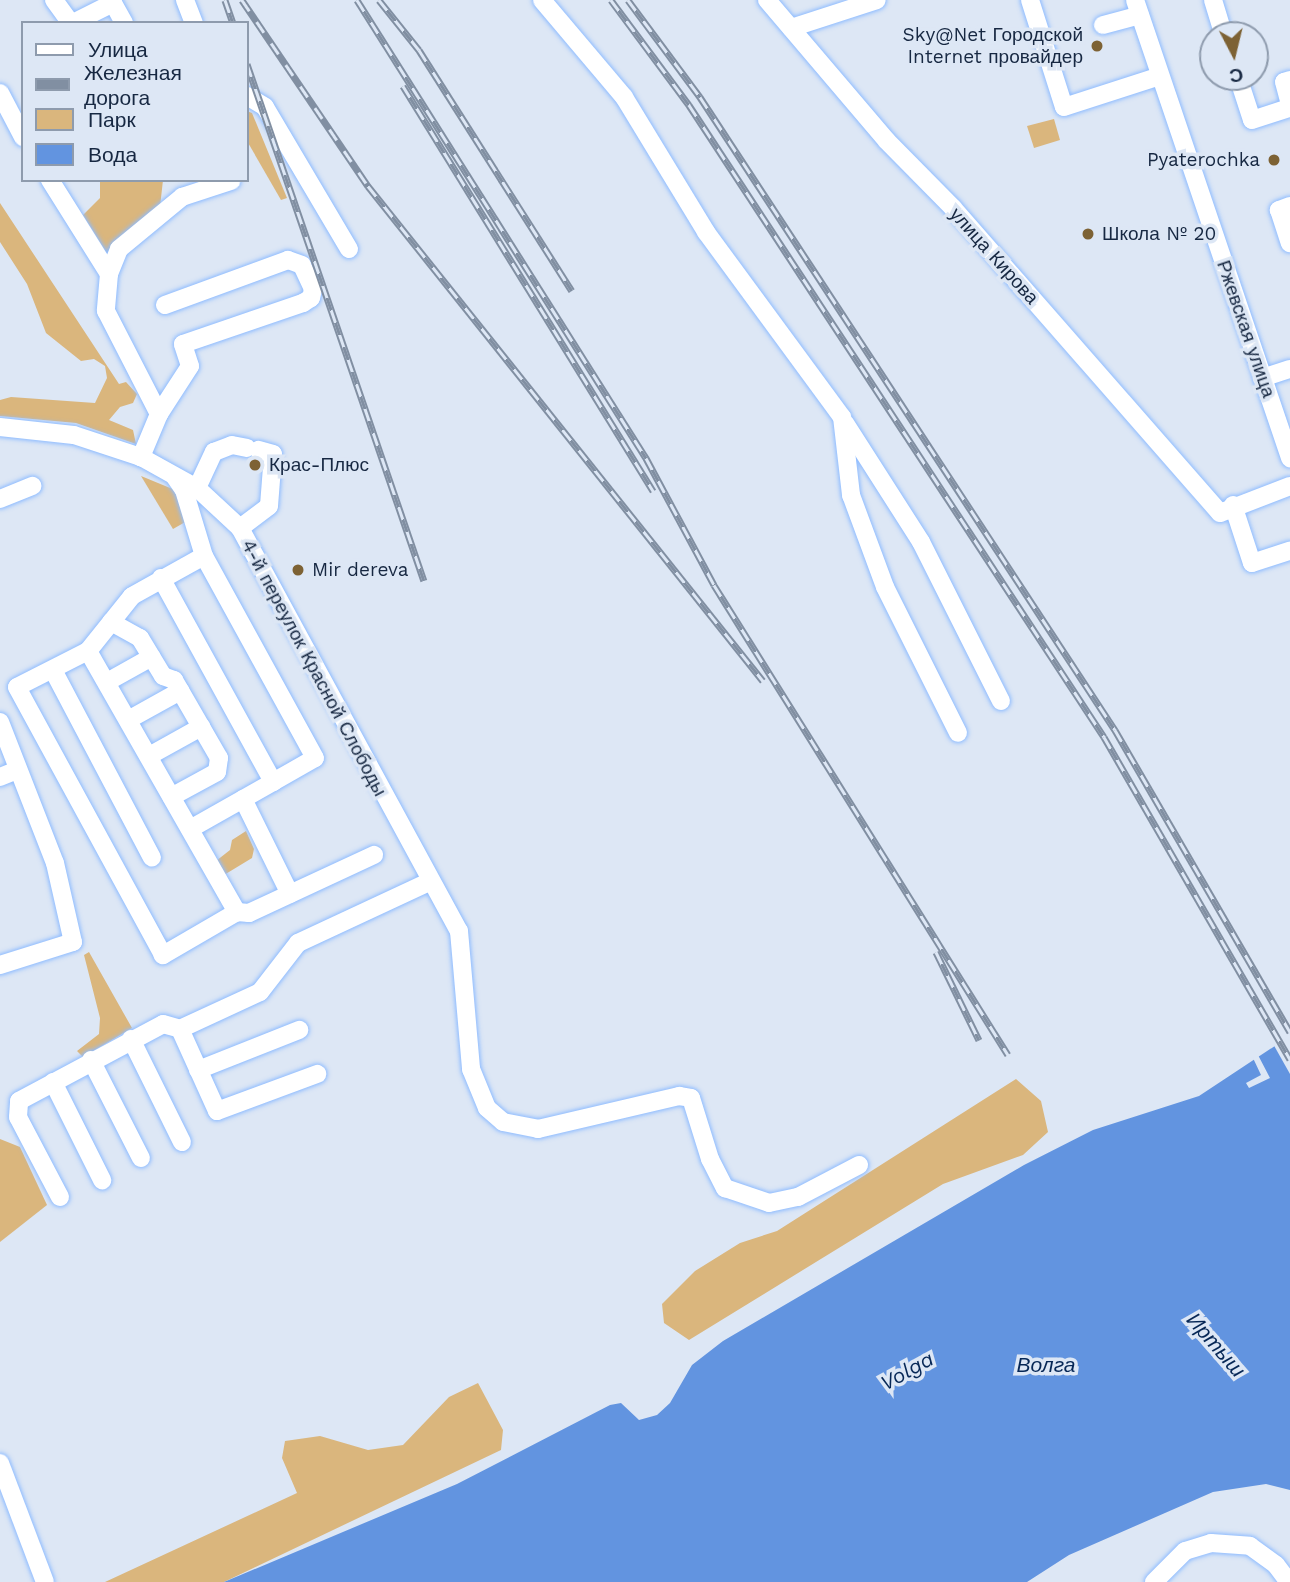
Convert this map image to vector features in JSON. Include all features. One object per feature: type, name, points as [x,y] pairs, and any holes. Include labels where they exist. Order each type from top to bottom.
[{"type":"street","points":[[54,0],[70,21]]},
{"type":"street","points":[[185,0],[193,21]]},
{"type":"street","points":[[542,0],[624,97],[706,232],[842,417],[921,542],[1001,701]]},
{"type":"street","name":"улица Кирова","points":[[768,0],[1226,509]]},
{"type":"street","points":[[791,28],[836,6],[877,0]]},
{"type":"street","points":[[1030,0],[1064,107],[1160,76]]},
{"type":"street","points":[[1213,0],[1220,21]]},
{"type":"street","points":[[76,21],[113,3],[123,21]]},
{"type":"street","points":[[1103,25],[1137,7]]},
{"type":"street","name":"Ржевская улица","points":[[1137,7],[1290,459]]},
{"type":"street","points":[[1243,91],[1252,120],[1290,106],[1284,82],[1290,80]]},
{"type":"street","points":[[0,93],[21,132]]},
{"type":"street","points":[[248,97],[265,107],[349,249]]},
{"type":"street","points":[[51,182],[109,274]]},
{"type":"street","points":[[159,414],[106,311],[109,274],[119,249],[182,197],[228,182]]},
{"type":"street","points":[[1290,206],[1279,210],[1290,243]]},
{"type":"street","points":[[141,457],[159,414],[190,366],[183,344],[303,303],[311,298],[313,289],[302,265],[288,260],[165,305]]},
{"type":"street","points":[[1262,378],[1290,369]]},
{"type":"street","points":[[842,417],[851,495],[885,587],[958,733]]},
{"type":"street","name":"4-й переулок Красной Слободы","points":[[0,427],[74,435],[141,457],[171,471],[197,488],[240,527],[429,882],[459,931],[471,1069],[487,1108],[503,1122],[538,1129],[679,1096],[691,1098],[709,1160],[725,1188],[769,1203],[798,1197],[859,1165]]},
{"type":"street","points":[[197,488],[214,452],[232,445],[274,454],[269,506],[240,527]]},
{"type":"street","points":[[171,471],[184,490],[204,556],[315,758],[190,829]]},
{"type":"street","points":[[0,499],[33,486]]},
{"type":"street","points":[[1290,486],[1226,509],[1252,563],[1290,551]]},
{"type":"street","points":[[204,556],[132,596],[88,651],[17,687],[163,955],[237,912],[249,913],[374,855]]},
{"type":"street","points":[[161,578],[273,782]]},
{"type":"street","points":[[111,622],[139,638],[180,691],[219,758],[217,772],[171,797]]},
{"type":"street","points":[[88,651],[237,912]]},
{"type":"street","points":[[107,682],[152,657]]},
{"type":"street","points":[[53,670],[152,858]]},
{"type":"street","points":[[128,720],[180,691]]},
{"type":"street","points":[[0,722],[55,863],[73,942],[0,965]]},
{"type":"street","points":[[149,756],[201,727]]},
{"type":"street","points":[[0,777],[17,770]]},
{"type":"street","points":[[243,799],[290,894]]},
{"type":"street","points":[[60,1197],[18,1116],[19,1101],[91,1060],[163,1024],[180,1029],[260,992],[298,943],[429,882]]},
{"type":"street","points":[[180,1029],[220,1119],[317,1073]]},
{"type":"street","points":[[198,1070],[299,1030]]},
{"type":"street","points":[[131,1039],[182,1142]]},
{"type":"street","points":[[91,1060],[141,1158]]},
{"type":"street","points":[[53,1082],[102,1180]]},
{"type":"street","points":[[0,1463],[45,1582]]},
{"type":"street","points":[[1154,1582],[1185,1551],[1211,1543],[1250,1546],[1276,1565],[1289,1582]]},
{"type":"green space","points":[[248,111],[252,113],[287,198],[281,200],[248,143]]},
{"type":"green space","points":[[1054,119],[1060,140],[1034,148],[1027,126]]},
{"type":"green space","points":[[100,182],[163,182],[160,207],[108,255],[83,215],[100,198]]},
{"type":"green space","points":[[0,203],[119,384],[126,382],[137,394],[133,403],[120,407],[109,420],[133,430],[136,444],[76,423],[0,416],[0,400],[11,397],[95,403],[107,378],[105,366],[94,359],[81,361],[46,333],[27,284],[0,242]]},
{"type":"green space","points":[[141,476],[175,490],[187,521],[173,529]]},
{"type":"green space","points":[[246,831],[254,849],[252,858],[224,875],[216,861],[230,850],[232,840]]},
{"type":"green space","points":[[89,952],[132,1028],[83,1057],[77,1051],[99,1034],[100,1018],[84,955]]},
{"type":"green space","points":[[1016,1079],[1041,1101],[1048,1132],[1023,1155],[943,1184],[689,1340],[664,1323],[662,1304],[695,1271],[740,1243],[777,1231]]},
{"type":"green space","points":[[0,1139],[20,1147],[47,1205],[0,1242]]},
{"type":"green space","points":[[478,1383],[503,1430],[501,1450],[224,1582],[105,1582],[297,1493],[282,1458],[285,1441],[320,1436],[368,1450],[403,1445],[449,1397]]},
{"type":"water","name":"Волга","points":[[1290,1036],[1290,1490],[1266,1484],[1213,1492],[1069,1555],[1027,1582],[224,1582],[457,1484],[610,1405],[621,1403],[639,1420],[657,1415],[670,1403],[692,1365],[723,1341],[1024,1165],[1093,1130],[1199,1096]]},
{"type":"pier","points":[[1290,1032],[1290,1074],[1272,1042]]},
{"type":"pier","points":[[1258,1055],[1270,1078],[1249,1088],[1246,1083],[1261,1075],[1253,1058]]},
{"type":"railway","points":[[225,0],[232,21]]},
{"type":"railway","points":[[242,0],[368,186],[763,681]]},
{"type":"railway","points":[[357,0],[646,458],[714,585],[1008,1055]]},
{"type":"railway","points":[[379,0],[419,50],[572,291]]},
{"type":"railway","points":[[611,0],[689,105],[1104,737],[1290,1059]]},
{"type":"railway","points":[[628,0],[700,97],[1115,730],[1290,1032]]},
{"type":"railway","points":[[248,67],[424,581]]},
{"type":"railway","points":[[403,86],[653,491]]},
{"type":"railway","points":[[936,952],[979,1040]]},
{"type":"place","name":"Sky@Net Городской Internet провайдер","points":[[1097,46]]},
{"type":"place","name":"Pyaterochka","points":[[1274,160]]},
{"type":"place","name":"Школа № 20","points":[[1088,234]]},
{"type":"place","name":"Крас-Плюс","points":[[255,465]]},
{"type":"place","name":"Mir dereva","points":[[298,570]]},
{"type":"water label","name":"Иртыш","points":[[1216,1345]]},
{"type":"water label","name":"Volga","points":[[907,1371]]}]
